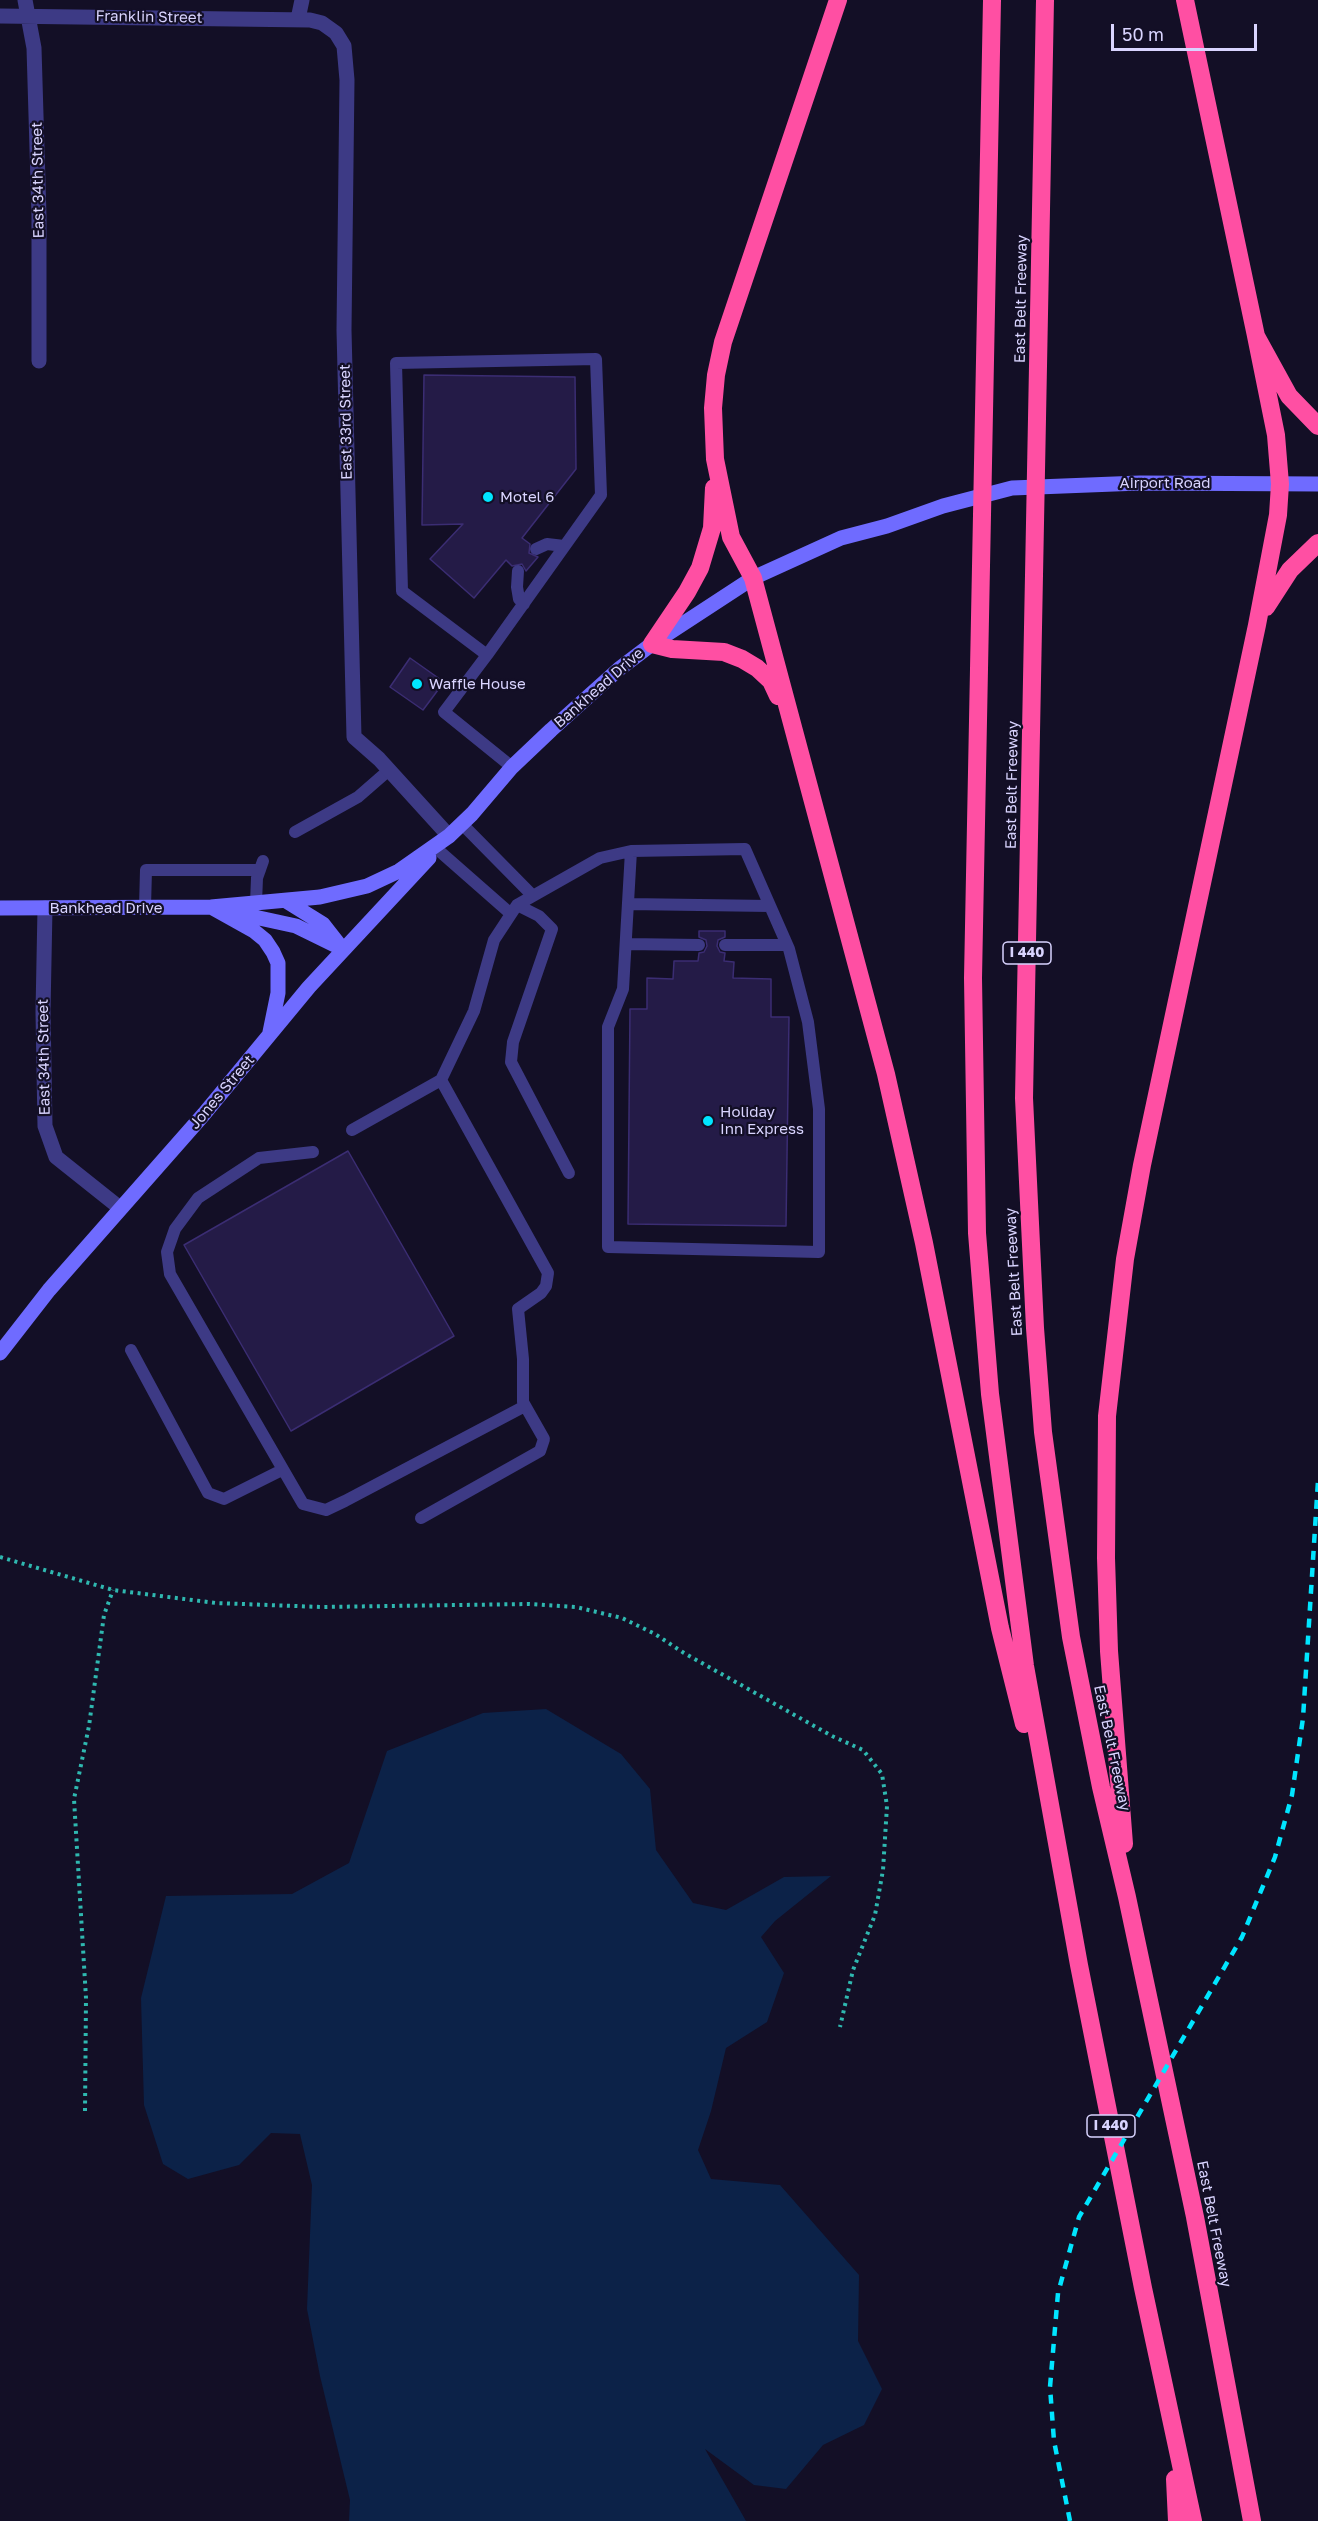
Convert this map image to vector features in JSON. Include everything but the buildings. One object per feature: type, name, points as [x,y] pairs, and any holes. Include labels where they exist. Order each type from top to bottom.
[{"type":"highway","points":[[789,717],[771,681],[758,668],[742,658],[724,652],[672,649],[651,644],[687,592],[700,568],[709,541],[712,528],[715,459],[713,408],[716,375],[723,342],[838,0]]},
{"type":"highway","name":"I 440","points":[[992,0],[973,978],[977,1233],[990,1394],[1025,1666],[1049,1806],[1143,2288],[1193,2521]]},
{"type":"highway","name":"East Belt Freeway","points":[[1045,0],[1024,1098],[1035,1328],[1043,1432],[1071,1637],[1101,1787],[1127,1897],[1195,2217],[1252,2521]]},
{"type":"highway","points":[[1127,1897],[1108,1640],[1106,1558],[1108,1406],[1125,1259],[1142,1166],[1257,625],[1278,515],[1280,483],[1276,435],[1185,0]]},
{"type":"highway","points":[[1256,336],[1289,396],[1318,426]]},
{"type":"highway","points":[[715,459],[731,537],[753,578],[886,1074],[924,1243],[1000,1628],[1023,1719],[1049,1806]]},
{"type":"highway","points":[[1257,625],[1275,591],[1290,570],[1318,543]]},
{"type":"highway","points":[[1172,2417],[1177,2521]]},
{"type":"main road","name":"Airport Road","points":[[1012,488],[1140,483],[1318,484]]},
{"type":"main road","name":"Bankhead Drive","points":[[0,908],[211,908],[320,897],[367,885],[399,871],[449,836],[512,767],[619,669],[651,644],[753,578],[841,538],[887,526],[943,506],[1012,488]]},
{"type":"main road","name":"Jones Street","points":[[0,1353],[49,1290],[204,1114],[343,949],[449,836]]},
{"type":"main road","points":[[286,901],[323,924],[343,949]]},
{"type":"main road","name":"Bankhead Drive","points":[[211,908],[296,926],[343,949]]},
{"type":"main road","points":[[211,908],[254,931],[265,940],[273,952],[278,963],[278,993],[270,1034]]},
{"type":"street","name":"East 34th Street","points":[[25,0],[34,48],[39,361]]},
{"type":"street","points":[[298,19],[302,0]]},
{"type":"street","name":"Franklin Street","points":[[0,16],[298,19]]},
{"type":"street","name":"East 33rd Street","points":[[298,19],[322,23],[336,33],[344,46],[347,80],[344,330],[351,705],[354,737],[389,770],[449,836]]},
{"type":"street","name":"East 34th Street","points":[[45,908],[43,1012],[45,1126],[56,1157],[120,1208]]},
{"type":"lane","points":[[487,656],[402,591],[396,363],[596,359],[601,495],[487,656],[444,712],[512,767]]},
{"type":"lane","points":[[536,549],[547,544],[564,546]]},
{"type":"lane","points":[[518,571],[519,599],[524,604]]},
{"type":"lane","points":[[295,832],[358,798],[389,770]]},
{"type":"lane","points":[[462,824],[533,896]]},
{"type":"lane","points":[[437,849],[514,910],[539,916],[552,929],[513,1042],[511,1062],[568,1173]]},
{"type":"lane","points":[[352,1130],[441,1080],[474,1011],[494,940],[514,910],[533,896],[600,858],[631,851],[745,849],[787,945],[808,1022],[819,1109],[819,1252],[608,1247],[608,1028],[623,989],[631,851]]},
{"type":"lane","points":[[145,907],[146,870],[261,866],[257,878],[256,903]]},
{"type":"lane","points":[[628,904],[770,906]]},
{"type":"lane","points":[[626,944],[699,945]]},
{"type":"lane","points":[[724,945],[787,945]]},
{"type":"lane","points":[[421,1518],[540,1451],[544,1439],[525,1406],[519,1309],[541,1293],[546,1286],[548,1273],[441,1080]]},
{"type":"lane","points":[[313,1152],[259,1158],[198,1198],[175,1229],[167,1252],[170,1274],[303,1504],[326,1510],[525,1406]]},
{"type":"lane","points":[[131,1350],[208,1493],[224,1499],[282,1470]]},
{"type":"path","points":[[0,1557],[113,1590],[216,1603],[286,1606],[529,1604],[576,1607],[622,1618],[647,1630],[832,1736],[864,1750],[882,1774],[887,1806],[883,1870],[875,1915],[853,1970],[840,2027]]},
{"type":"path","points":[[85,2111],[86,1998],[75,1799],[90,1716],[104,1615],[113,1590]]},
{"type":"water","points":[[546,1709],[621,1754],[650,1789],[656,1850],[693,1903],[726,1910],[784,1877],[831,1876],[775,1921],[761,1937],[784,1973],[767,2022],[726,2048],[711,2111],[698,2150],[711,2179],[780,2185],[859,2275],[858,2341],[882,2389],[864,2425],[823,2445],[786,2489],[754,2485],[705,2449],[746,2521],[349,2521],[350,2500],[320,2376],[307,2309],[312,2185],[300,2134],[271,2133],[239,2165],[188,2179],[163,2164],[144,2105],[141,1998],[166,1896],[292,1894],[349,1863],[387,1751],[483,1713]]},
{"type":"railway","points":[[1070,2521],[1054,2441],[1050,2387],[1058,2293],[1079,2217],[1242,1937],[1275,1857],[1292,1795],[1303,1718],[1318,1481]]},
{"type":"place","name":"Motel 6","points":[[488,497]]},
{"type":"place","name":"Waffle House","points":[[417,684]]},
{"type":"place","name":"Holiday Inn Express","points":[[708,1121]]}]
